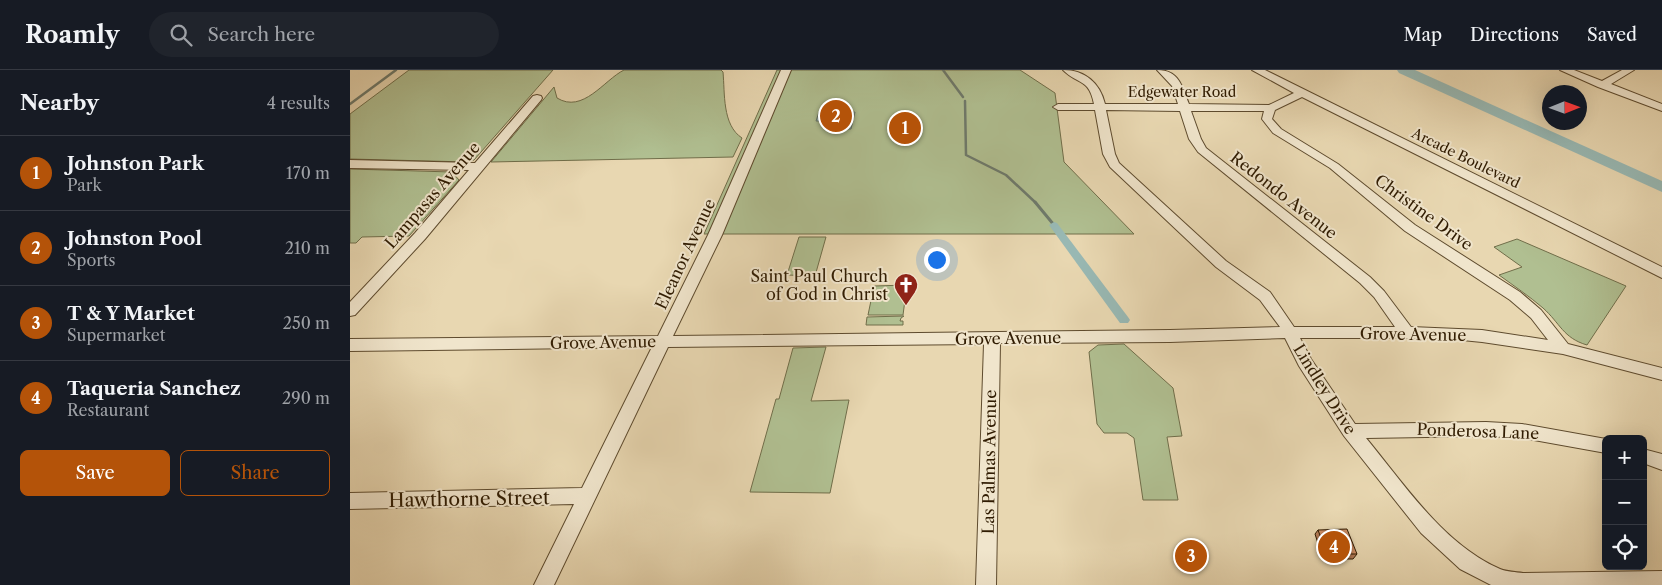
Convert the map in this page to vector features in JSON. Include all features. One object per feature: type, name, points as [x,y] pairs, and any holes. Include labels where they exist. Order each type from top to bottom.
[{"type":"street","name":"Eleanor Avenue","points":[[544,585],[714,235],[786,70]]},
{"type":"street","name":"Lindley Drive","points":[[1068,70],[1094,87],[1097,92],[1109,154],[1114,164],[1221,264],[1265,296],[1279,314],[1305,362],[1350,431],[1428,528],[1467,562],[1489,574],[1523,583],[1662,581]]},
{"type":"street","name":"Redondo Avenue","points":[[1162,70],[1176,83],[1195,139],[1202,150],[1365,280],[1379,294],[1406,332]]},
{"type":"street","name":"Arcade Boulevard","points":[[1257,70],[1662,273]]},
{"type":"street","points":[[1565,70],[1662,108]]},
{"type":"street","points":[[1602,85],[1629,70]]},
{"type":"street","name":"Edgewater Road","points":[[1058,107],[1271,108],[1302,92]]},
{"type":"street","name":"Lampasas Avenue","points":[[350,311],[420,236],[537,98]]},
{"type":"street","name":"Christine Drive","points":[[1271,108],[1268,118],[1277,131],[1334,166],[1410,228],[1515,296],[1542,321],[1562,348]]},
{"type":"street","points":[[350,164],[477,167]]},
{"type":"street","name":"Grove Avenue","points":[[350,345],[1406,332],[1482,336],[1562,348],[1662,374]]},
{"type":"street","name":"Las Palmas Avenue","points":[[986,585],[992,338]]},
{"type":"street","name":"Ponderosa Lane","points":[[1350,431],[1486,429],[1522,431],[1602,445]]},
{"type":"street","points":[[1647,457],[1662,462]]},
{"type":"street","name":"Hawthorne Street","points":[[350,501],[588,496]]},
{"type":"green space","points":[[409,70],[553,70],[474,160],[468,162],[350,159],[350,114]]},
{"type":"green space","points":[[624,70],[721,70],[723,72],[728,117],[731,125],[742,138],[733,157],[491,162],[554,87],[557,98],[567,102],[576,102],[593,94]]},
{"type":"green space","points":[[777,70],[1020,70],[1055,93],[1064,162],[1134,234],[704,234]]},
{"type":"green space","points":[[350,169],[452,172],[459,180],[409,236],[362,237],[356,243],[350,243]]},
{"type":"green space","points":[[799,237],[826,237],[815,276],[787,275]]},
{"type":"green space","points":[[1517,239],[1626,286],[1587,345],[1572,338],[1543,308],[1499,275],[1522,267],[1494,247]]},
{"type":"green space","points":[[907,285],[903,315],[868,315],[874,286]]},
{"type":"green space","points":[[904,316],[900,321],[903,321],[903,325],[866,325],[867,317]]},
{"type":"green space","points":[[1124,344],[1173,388],[1182,436],[1167,437],[1178,500],[1143,500],[1134,438],[1127,433],[1104,433],[1097,424],[1089,352],[1098,345]]},
{"type":"green space","points":[[826,347],[811,401],[849,400],[830,493],[750,492],[776,399],[779,399],[793,348]]},
{"type":"water","points":[[819,112],[855,112],[851,129],[838,129],[840,121],[816,121]]},
{"type":"building","points":[[1347,529],[1357,554],[1327,554],[1318,530]]},
{"type":"waterway","points":[[350,104],[396,70]]},
{"type":"waterway","points":[[943,70],[963,97]]},
{"type":"waterway","points":[[1404,70],[1662,187]]},
{"type":"waterway","points":[[965,101],[966,155],[1006,175],[1035,202]]},
{"type":"waterway","points":[[1035,202],[1054,225]]},
{"type":"waterway","points":[[1054,225],[1124,320]]},
{"type":"place","name":"Johnston Pool","points":[[836,116]]},
{"type":"place","name":"Johnston Park","points":[[905,128]]},
{"type":"place","name":"Saint Paul Church of God in Christ","points":[[906,306]]},
{"type":"place","name":"Taqueria Sanchez","points":[[1334,547]]},
{"type":"place","name":"T & Y Market","points":[[1191,556]]}]
